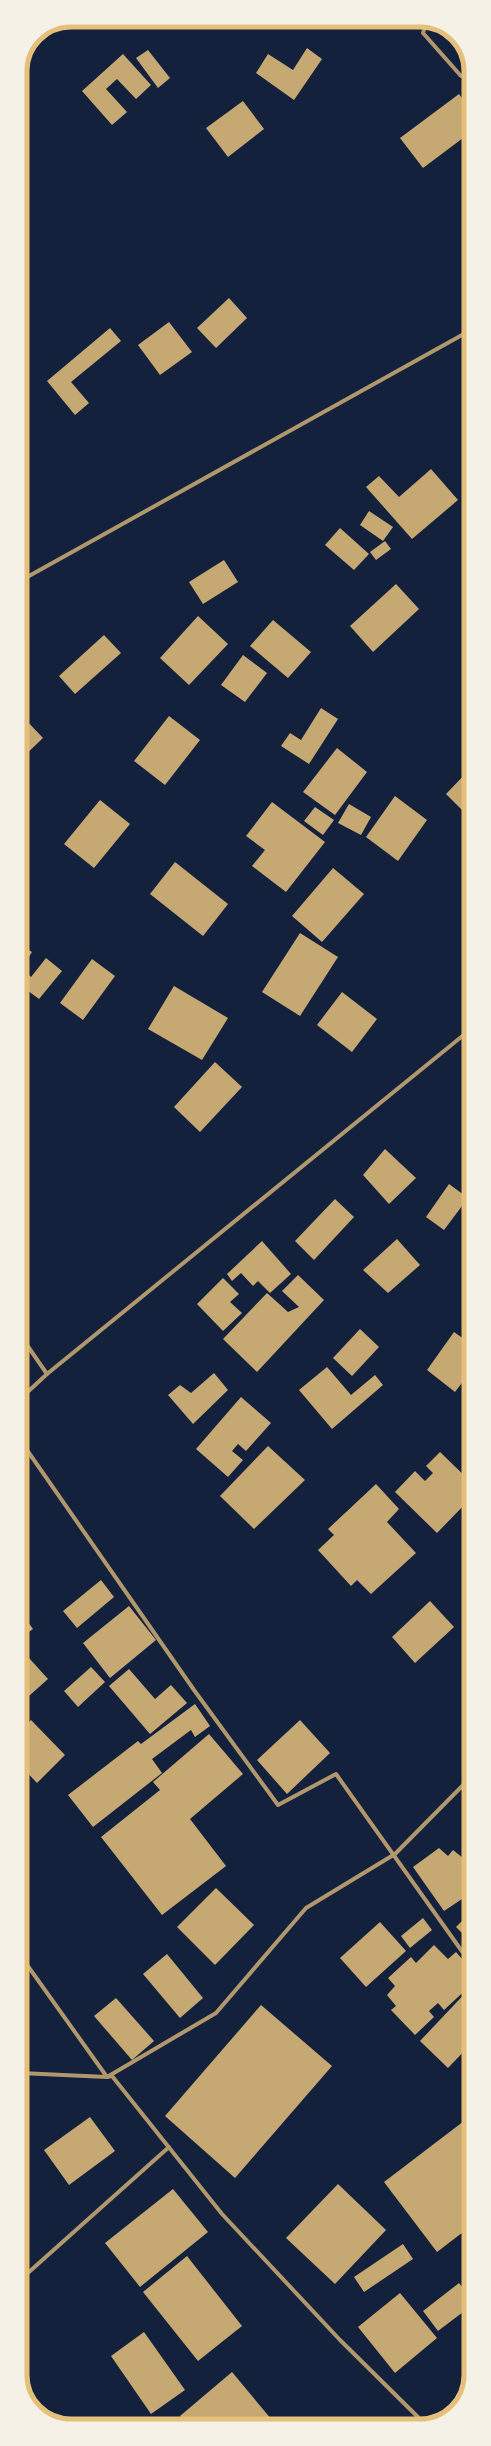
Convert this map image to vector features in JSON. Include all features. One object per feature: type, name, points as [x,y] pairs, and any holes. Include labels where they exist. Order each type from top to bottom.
[{"type":"street","points":[[425,27],[423,33],[461,76]]},
{"type":"street","points":[[27,577],[464,334]]},
{"type":"street","points":[[27,1393],[47,1374],[464,1036]]},
{"type":"street","points":[[27,1345],[47,1374]]},
{"type":"street","points":[[27,1450],[194,1690],[278,1804],[336,1774],[395,1854],[464,1954]]},
{"type":"street","points":[[108,2077],[216,2013],[306,1908],[395,1854],[464,1784]]},
{"type":"street","points":[[27,1965],[108,2077]]},
{"type":"street","points":[[27,2073],[112,2076],[222,2214],[340,2340],[420,2419]]},
{"type":"street","points":[[27,2274],[169,2147]]},
{"type":"building","points":[[307,48],[322,59],[294,100],[256,73],[268,54],[293,70]]},
{"type":"building","points":[[148,50],[170,78],[158,88],[136,58]]},
{"type":"building","points":[[123,54],[151,85],[136,99],[117,79],[106,89],[127,112],[112,125],[82,91]]},
{"type":"building","points":[[459,94],[464,101],[464,137],[423,168],[400,138]]},
{"type":"building","points":[[243,101],[264,129],[228,157],[206,128]]},
{"type":"building","points":[[229,298],[247,318],[216,348],[197,328]]},
{"type":"building","points":[[169,322],[192,352],[160,375],[138,345]]},
{"type":"building","points":[[110,328],[121,341],[71,382],[89,403],[75,415],[47,381]]},
{"type":"building","points":[[431,469],[458,500],[412,539],[366,487],[379,476],[399,497]]},
{"type":"building","points":[[369,511],[393,527],[383,541],[360,525]]},
{"type":"building","points":[[340,528],[369,554],[354,570],[325,545]]},
{"type":"building","points":[[385,541],[391,549],[376,560],[370,552]]},
{"type":"building","points":[[224,560],[238,582],[203,604],[189,582]]},
{"type":"building","points":[[396,584],[419,609],[373,652],[350,626]]},
{"type":"building","points":[[198,616],[228,644],[189,685],[160,658]]},
{"type":"building","points":[[273,620],[311,652],[288,678],[250,646]]},
{"type":"building","points":[[104,635],[121,653],[75,694],[59,676]]},
{"type":"building","points":[[243,655],[267,673],[245,702],[221,685]]},
{"type":"building","points":[[321,708],[338,719],[309,764],[281,746],[290,733],[301,740]]},
{"type":"building","points":[[169,716],[200,740],[165,785],[134,761]]},
{"type":"building","points":[[27,721],[43,738],[27,753]]},
{"type":"building","points":[[337,748],[367,772],[335,815],[303,792]]},
{"type":"building","points":[[464,775],[464,812],[446,794]]},
{"type":"building","points":[[395,796],[427,820],[398,861],[366,837]]},
{"type":"building","points":[[100,800],[130,824],[94,868],[64,844]]},
{"type":"building","points":[[272,802],[325,842],[286,892],[252,866],[265,850],[246,836]]},
{"type":"building","points":[[349,804],[371,817],[361,835],[338,823]]},
{"type":"building","points":[[315,807],[334,820],[323,835],[304,821]]},
{"type":"building","points":[[175,862],[228,904],[203,936],[150,894]]},
{"type":"building","points":[[333,868],[364,894],[322,942],[292,916]]},
{"type":"building","points":[[300,933],[338,957],[300,1016],[262,992]]},
{"type":"building","points":[[27,949],[32,952],[27,960]]},
{"type":"building","points":[[46,958],[62,971],[39,999],[27,990],[27,973],[31,977]]},
{"type":"building","points":[[92,959],[115,976],[83,1020],[60,1003]]},
{"type":"building","points":[[174,986],[228,1018],[202,1060],[148,1029]]},
{"type":"building","points":[[342,992],[377,1019],[352,1052],[317,1025]]},
{"type":"building","points":[[215,1062],[242,1087],[200,1132],[174,1107]]},
{"type":"building","points":[[385,1149],[416,1178],[389,1204],[363,1175]]},
{"type":"building","points":[[449,1184],[464,1195],[464,1203],[444,1230],[426,1217]]},
{"type":"building","points":[[335,1199],[354,1217],[314,1260],[295,1241]]},
{"type":"building","points":[[397,1239],[420,1265],[388,1293],[363,1270]]},
{"type":"building","points":[[262,1241],[291,1274],[270,1293],[258,1281],[253,1286],[241,1273],[232,1281],[227,1274]]},
{"type":"building","points":[[298,1275],[324,1300],[257,1372],[223,1339],[267,1293],[288,1312],[299,1307],[282,1291]]},
{"type":"building","points":[[223,1278],[239,1294],[230,1302],[242,1313],[223,1331],[197,1304]]},
{"type":"building","points":[[360,1329],[379,1347],[352,1376],[333,1358]]},
{"type":"building","points":[[454,1332],[464,1339],[464,1380],[455,1392],[427,1370]]},
{"type":"building","points":[[327,1367],[351,1395],[375,1375],[383,1385],[332,1429],[299,1390]]},
{"type":"building","points":[[214,1373],[228,1390],[193,1424],[168,1395],[180,1385],[191,1393]]},
{"type":"building","points":[[241,1397],[271,1423],[246,1451],[238,1444],[232,1451],[243,1460],[228,1477],[196,1449]]},
{"type":"building","points":[[268,1446],[305,1480],[254,1529],[220,1496]]},
{"type":"building","points":[[440,1452],[464,1475],[464,1505],[437,1533],[395,1492],[415,1471],[425,1481],[433,1473],[426,1466]]},
{"type":"building","points":[[376,1484],[399,1509],[387,1522],[416,1553],[371,1594],[357,1580],[351,1586],[318,1550],[334,1535],[328,1529]]},
{"type":"building","points":[[101,1580],[114,1597],[77,1628],[63,1611]]},
{"type":"building","points":[[430,1601],[454,1627],[415,1663],[392,1637]]},
{"type":"building","points":[[129,1606],[156,1640],[110,1678],[83,1643]]},
{"type":"building","points":[[27,1621],[33,1629],[27,1633]]},
{"type":"building","points":[[27,1656],[48,1679],[27,1698]]},
{"type":"building","points":[[91,1667],[105,1682],[78,1707],[64,1691]]},
{"type":"building","points":[[129,1669],[155,1699],[171,1685],[187,1703],[150,1734],[109,1686]]},
{"type":"building","points":[[195,1704],[210,1726],[195,1737],[191,1730],[152,1759],[162,1773],[93,1827],[68,1795],[138,1741],[141,1744]]},
{"type":"building","points":[[31,1720],[65,1755],[37,1783],[27,1772],[27,1724]]},
{"type":"building","points":[[300,1720],[330,1753],[287,1794],[257,1760]]},
{"type":"building","points":[[209,1734],[243,1774],[190,1819],[226,1866],[162,1915],[101,1837],[160,1790],[153,1782]]},
{"type":"building","points":[[439,1848],[448,1856],[453,1850],[464,1857],[464,1898],[444,1911],[413,1867]]},
{"type":"building","points":[[216,1888],[254,1925],[215,1965],[177,1927]]},
{"type":"building","points":[[423,1918],[432,1930],[410,1948],[401,1936]]},
{"type":"building","points":[[464,1919],[464,1935],[456,1927]]},
{"type":"building","points":[[380,1922],[406,1951],[366,1987],[340,1958]]},
{"type":"building","points":[[434,1945],[448,1959],[456,1952],[464,1961],[464,1991],[444,2010],[438,2003],[429,2011],[434,2017],[415,2035],[391,2010],[396,2006],[387,1995],[395,1986],[388,1978],[411,1957],[416,1963]]},
{"type":"building","points":[[167,1954],[203,1998],[180,2018],[143,1974]]},
{"type":"building","points":[[464,1994],[464,2051],[448,2068],[420,2041]]},
{"type":"building","points":[[116,1998],[154,2041],[132,2060],[94,2016]]},
{"type":"building","points":[[261,2005],[332,2066],[235,2178],[165,2116]]},
{"type":"building","points":[[90,2117],[115,2151],[69,2185],[44,2150]]},
{"type":"building","points":[[464,2121],[464,2231],[437,2252],[384,2182]]},
{"type":"building","points":[[338,2184],[386,2230],[335,2284],[286,2238]]},
{"type":"building","points":[[173,2189],[208,2232],[140,2287],[105,2243]]},
{"type":"building","points":[[403,2244],[413,2259],[364,2292],[354,2277]]},
{"type":"building","points":[[187,2256],[242,2326],[198,2361],[143,2292]]},
{"type":"building","points":[[459,2283],[464,2289],[464,2311],[438,2331],[423,2311]]},
{"type":"building","points":[[400,2293],[437,2338],[395,2373],[358,2327]]},
{"type":"building","points":[[144,2332],[185,2390],[151,2414],[111,2356]]},
{"type":"building","points":[[232,2372],[271,2419],[182,2419],[180,2416]]}]
